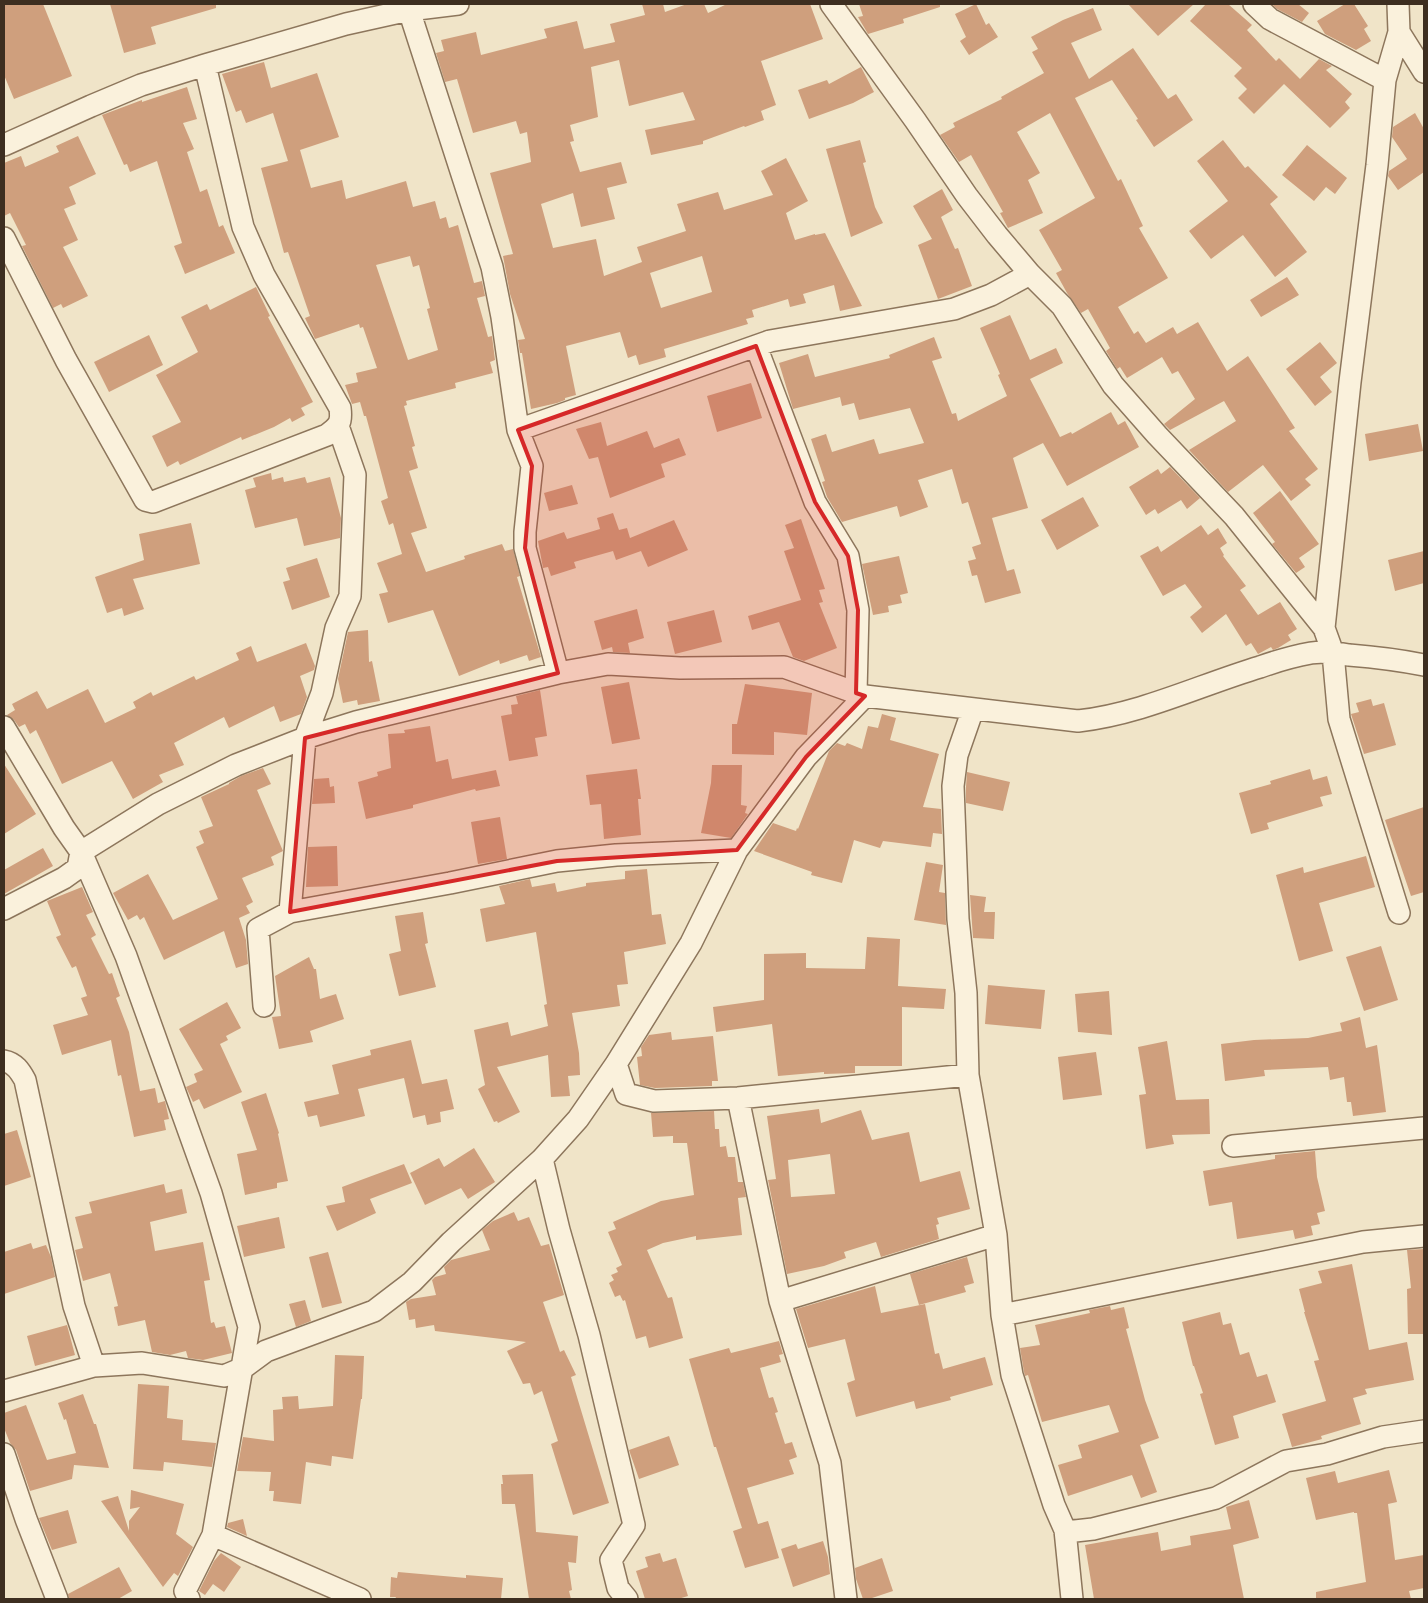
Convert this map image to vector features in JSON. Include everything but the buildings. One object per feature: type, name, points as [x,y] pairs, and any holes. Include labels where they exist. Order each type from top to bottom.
[{"type":"street","points":[[4,145],[141,85],[205,65],[346,24],[409,10],[458,4]]},
{"type":"street","points":[[831,4],[967,196],[1030,274],[1062,306],[1113,385],[1157,435],[1234,516],[1324,628],[1333,653],[1339,719],[1399,913]]},
{"type":"street","points":[[1254,4],[1270,19],[1385,80]]},
{"type":"street","points":[[1324,628],[1385,80],[1398,32],[1398,4]]},
{"type":"street","points":[[409,10],[492,267],[502,317],[518,430],[532,466],[525,548],[558,673]]},
{"type":"street","points":[[1398,32],[1424,72]]},
{"type":"street","points":[[4,238],[66,360],[145,500],[153,502],[327,435],[338,426],[341,419],[340,408],[264,275],[243,227],[205,65]]},
{"type":"street","points":[[518,430],[770,341],[954,309],[991,295],[1030,274]]},
{"type":"street","points":[[4,1391],[94,1366],[142,1362],[224,1376],[243,1368],[266,1351],[374,1311],[412,1282],[451,1242],[542,1159],[578,1119],[616,1064],[691,943],[737,850],[806,756],[861,694],[858,610],[848,556],[815,502],[756,346]]},
{"type":"street","points":[[290,912],[305,738],[322,693],[336,628],[350,596],[355,475],[338,426]]},
{"type":"street","points":[[4,909],[64,878],[78,868],[81,852],[166,799],[236,765],[305,738],[356,722],[558,673],[608,664],[680,668],[784,667],[861,694],[1078,721],[1098,719],[1153,704],[1238,673],[1287,658],[1311,653],[1387,658],[1424,665]]},
{"type":"street","points":[[973,709],[957,755],[953,786],[958,919],[966,993],[968,1075],[996,1235],[1002,1315],[1012,1375],[1054,1505],[1065,1530],[1072,1599]]},
{"type":"street","points":[[4,727],[64,828],[81,852],[126,956],[211,1193],[249,1327],[213,1535],[185,1591],[189,1599]]},
{"type":"street","points":[[264,1006],[258,929],[290,912],[450,884],[557,861],[616,855],[737,850]]},
{"type":"street","points":[[4,1061],[11,1062],[20,1071],[25,1080],[74,1306],[94,1366]]},
{"type":"street","points":[[616,1064],[626,1094],[654,1101],[738,1098],[968,1075]]},
{"type":"street","points":[[738,1098],[780,1301],[830,1463],[846,1599]]},
{"type":"street","points":[[1233,1146],[1424,1128]]},
{"type":"street","points":[[542,1159],[559,1230],[589,1334],[634,1525],[611,1560],[618,1588],[627,1599]]},
{"type":"street","points":[[780,1301],[996,1235]]},
{"type":"street","points":[[1002,1315],[1363,1242],[1424,1236]]},
{"type":"street","points":[[1065,1530],[1093,1529],[1216,1498],[1286,1462],[1334,1452],[1383,1437],[1424,1431]]},
{"type":"street","points":[[4,1454],[26,1519],[57,1599]]},
{"type":"street","points":[[213,1535],[360,1599]]},
{"type":"highlighted area","points":[[756,346],[815,502],[848,556],[858,610],[856,693],[865,696],[806,757],[737,850],[557,861],[290,912],[305,738],[558,673],[525,548],[532,466],[518,430]]}]
